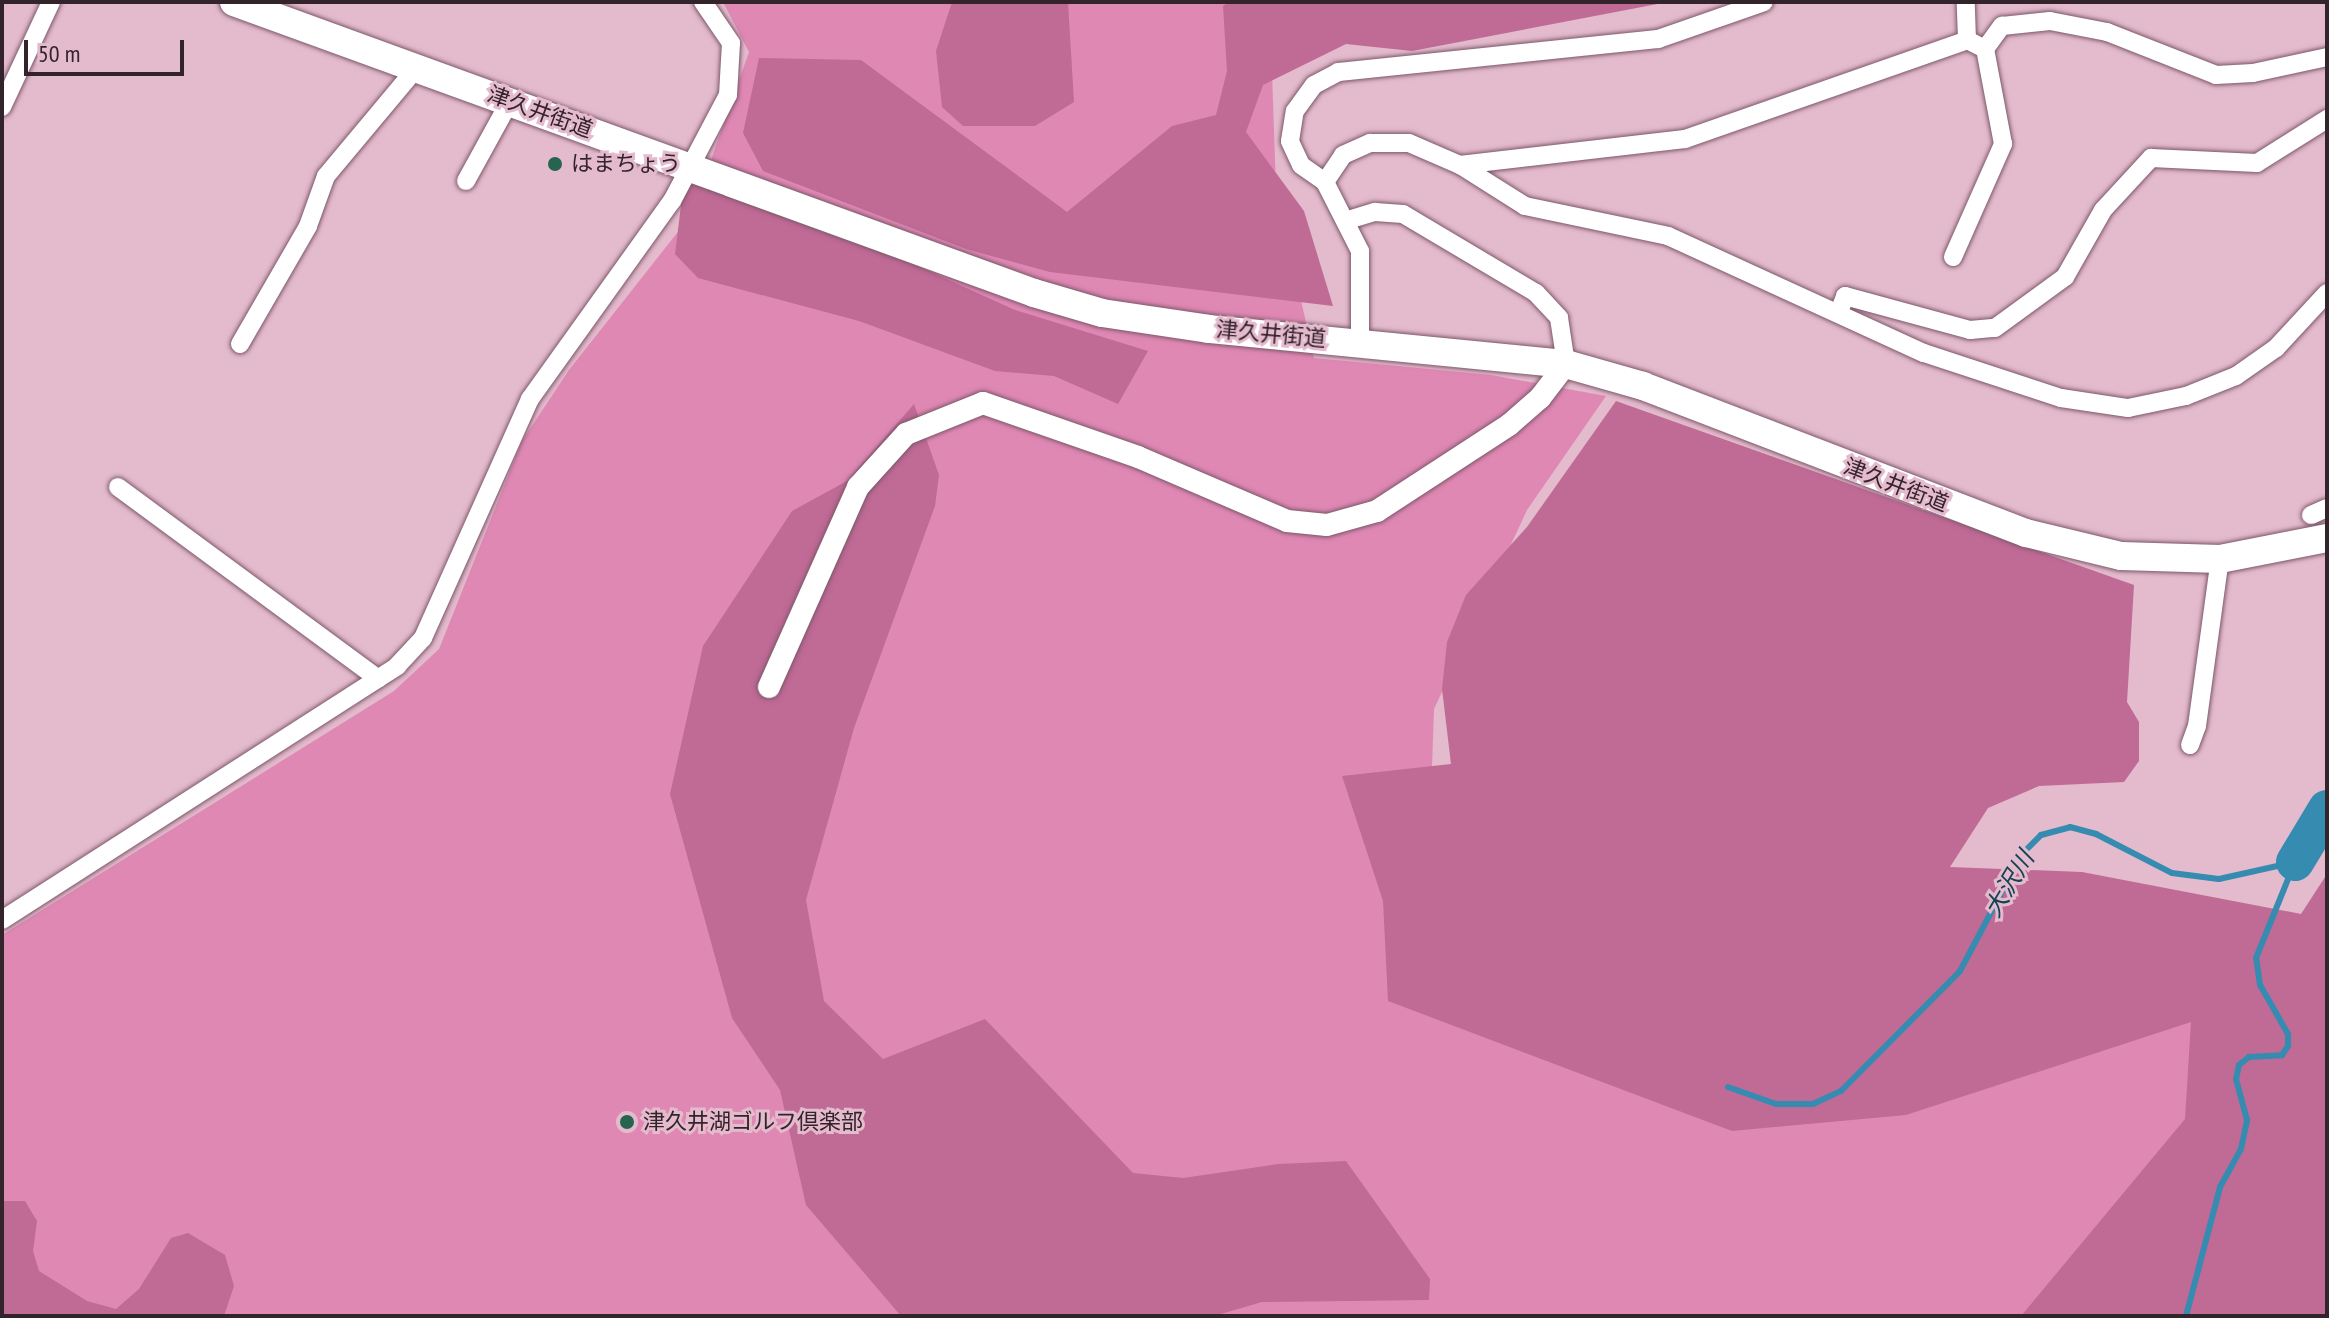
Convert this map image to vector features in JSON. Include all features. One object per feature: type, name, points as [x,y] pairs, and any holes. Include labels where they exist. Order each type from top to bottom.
[{"type":"highway","name":"津久井街道","points":[[234,2],[1034,293],[1102,313],[1566,364],[1643,386],[2026,533],[2121,556],[2220,559],[2322,520]]},
{"type":"street","points":[[2,107],[51,2]]},
{"type":"street","points":[[2,920],[378,679],[423,638],[530,399],[691,167],[728,95],[731,43],[703,2]]},
{"type":"street","points":[[1360,343],[1360,251],[1348,220],[1325,182],[1301,165],[1290,141],[1295,111],[1314,85],[1338,72],[1658,39],[1764,2]]},
{"type":"street","points":[[1966,2],[1967,40]]},
{"type":"street","points":[[1953,257],[2003,144],[1985,49],[2002,26],[2050,21],[2107,32],[2216,75],[2253,73],[2327,57]]},
{"type":"street","points":[[1460,165],[1685,139],[1967,40],[1985,49]]},
{"type":"street","points":[[240,344],[308,226],[326,176],[417,67]]},
{"type":"street","points":[[466,181],[510,101]]},
{"type":"street","points":[[1839,312],[1845,296],[1970,330],[1995,328],[2065,277],[2103,210],[2151,158],[2257,163],[2327,119]]},
{"type":"street","points":[[1325,182],[1343,155],[1370,143],[1409,143],[1460,165],[1525,206],[1668,236],[1924,353],[2061,398],[2128,408],[2186,396],[2236,376],[2276,348],[2327,293]]},
{"type":"street","points":[[769,687],[852,498],[906,434],[983,403],[1138,457],[1287,521],[1327,525],[1377,511],[1509,425],[1540,398],[1566,364],[1559,318],[1536,293],[1403,214],[1375,212],[1348,220]]},
{"type":"street","points":[[118,487],[378,679]]},
{"type":"street","points":[[2190,745],[2197,726],[2220,559]]},
{"type":"shaded area","points":[[723,2],[1334,2],[1271,43],[1276,189],[1314,358],[1491,375],[1606,396],[1527,510],[1434,709],[1428,885],[1955,1029],[2250,1020],[2140,1316],[2,1316],[2,935],[394,691],[439,649],[522,441],[569,370],[692,214],[749,52]]},
{"type":"shaded area","points":[[952,2],[1068,2],[1074,102],[1035,126],[963,126],[942,107],[936,51]]},
{"type":"shaded area","points":[[1229,2],[1668,2],[1412,51],[1346,44],[1263,85],[1246,132],[1304,211],[1333,306],[1050,272],[966,249],[763,171],[743,133],[759,58],[861,60],[1067,212],[1172,126],[1216,115],[1227,71],[1223,6]]},
{"type":"shaded area","points":[[684,181],[889,253],[1015,310],[1148,351],[1118,404],[1054,376],[995,371],[859,321],[698,278],[675,254]]},
{"type":"shaded area","points":[[1616,401],[2134,585],[2127,702],[2139,722],[2139,761],[2124,782],[2039,786],[1988,808],[1950,867],[2082,872],[2301,914],[2327,874],[2327,1316],[2021,1316],[2185,1119],[2191,1022],[1906,1115],[1732,1131],[1388,1001],[1383,901],[1342,776],[1451,764],[1442,689],[1447,642],[1466,595],[1527,527]]},
{"type":"shaded area","points":[[914,404],[939,475],[935,506],[854,728],[806,900],[824,1001],[883,1059],[985,1019],[1133,1173],[1183,1178],[1278,1164],[1346,1161],[1430,1279],[1429,1300],[1262,1302],[1214,1316],[901,1316],[806,1205],[780,1090],[732,1018],[670,794],[703,646],[792,511],[847,481]]},
{"type":"shaded area","points":[[2,1201],[25,1201],[37,1221],[33,1251],[39,1271],[87,1301],[116,1309],[139,1289],[171,1238],[188,1233],[225,1255],[234,1286],[224,1316],[2,1316]]},
{"type":"waterway","name":"大沢川","points":[[2295,862],[2327,809]]},
{"type":"waterway","name":"大沢川","points":[[1728,1087],[1776,1104],[1813,1104],[1841,1091],[1960,971],[2022,854],[2041,835],[2070,827],[2096,834],[2172,873],[2219,879],[2295,862]]},
{"type":"waterway","points":[[2186,1316],[2220,1187],[2241,1149],[2247,1120],[2236,1079],[2239,1065],[2249,1057],[2282,1055],[2288,1046],[2288,1034],[2260,985],[2256,958],[2295,862]]},
{"type":"place","name":"はまちょう","points":[[555,164]]},
{"type":"place","name":"津久井湖ゴルフ倶楽部","points":[[627,1122]]}]
